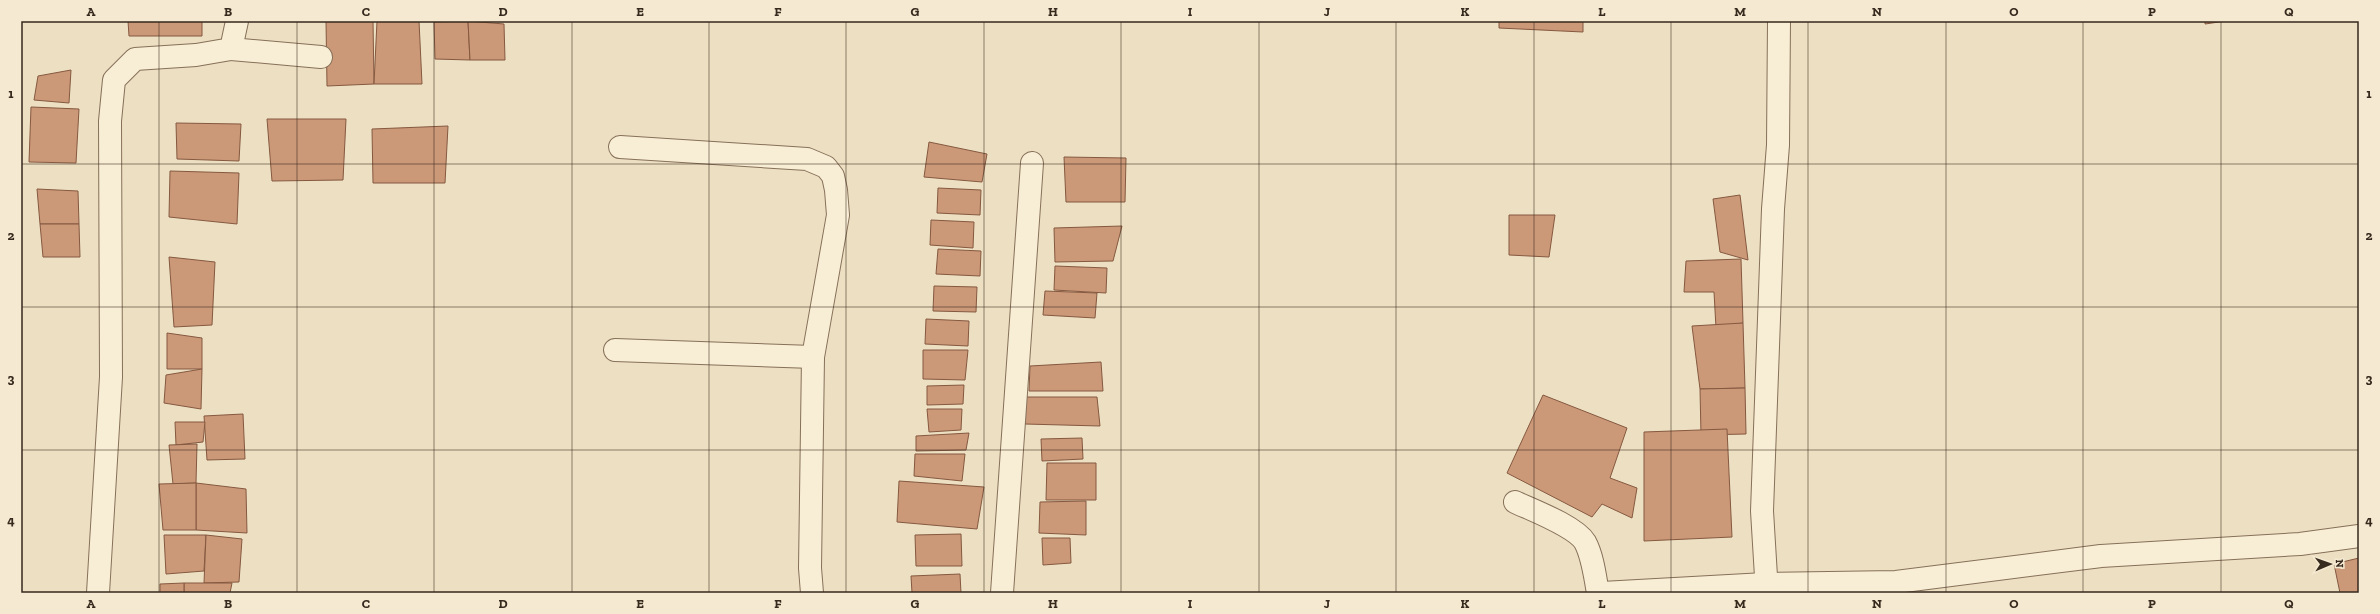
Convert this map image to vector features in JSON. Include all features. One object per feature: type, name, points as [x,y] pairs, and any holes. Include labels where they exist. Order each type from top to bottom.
[{"type":"street","points":[[230,49],[237,21]]},
{"type":"street","points":[[1766,589],[1762,511],[1773,209],[1778,145],[1779,21]]},
{"type":"street","points":[[98,593],[111,377],[110,121],[114,80],[135,59],[196,55],[230,49],[322,56]]},
{"type":"street","points":[[620,147],[807,159],[826,167],[833,176],[838,215],[813,357],[810,568],[812,593]]},
{"type":"street","points":[[1002,593],[1032,163]]},
{"type":"street","points":[[615,350],[813,357]]},
{"type":"street","points":[[1515,502],[1565,526],[1584,541],[1592,562],[1598,593]]},
{"type":"street","points":[[1602,593],[1766,589],[1898,588],[2101,556],[2300,544],[2359,536]]},
{"type":"building","points":[[128,21],[202,21],[202,36],[129,36]]},
{"type":"building","points":[[326,21],[373,21],[374,84],[327,86]]},
{"type":"building","points":[[377,21],[419,21],[422,84],[374,84]]},
{"type":"building","points":[[468,21],[470,60],[435,59],[434,22]]},
{"type":"building","points":[[468,21],[504,24],[505,60],[470,60]]},
{"type":"building","points":[[1499,21],[1583,21],[1583,32],[1499,28]]},
{"type":"building","points":[[2205,21],[2226,21],[2205,24]]},
{"type":"building","points":[[71,70],[69,103],[34,100],[38,76]]},
{"type":"building","points":[[31,107],[79,109],[76,163],[29,162]]},
{"type":"building","points":[[267,119],[346,119],[343,180],[272,181]]},
{"type":"building","points":[[176,123],[241,124],[239,161],[177,159]]},
{"type":"building","points":[[448,126],[445,183],[373,183],[372,129]]},
{"type":"building","points":[[929,142],[987,154],[982,182],[924,177]]},
{"type":"building","points":[[1064,157],[1126,158],[1125,202],[1066,202]]},
{"type":"building","points":[[170,171],[239,173],[237,224],[169,217]]},
{"type":"building","points":[[938,188],[981,190],[980,215],[937,213]]},
{"type":"building","points":[[37,189],[78,191],[79,224],[40,224]]},
{"type":"building","points":[[1740,195],[1748,260],[1720,252],[1713,199]]},
{"type":"building","points":[[1509,215],[1555,215],[1549,257],[1509,255]]},
{"type":"building","points":[[931,220],[974,222],[973,248],[930,245]]},
{"type":"building","points":[[40,224],[79,224],[80,257],[43,257]]},
{"type":"building","points":[[1122,226],[1113,261],[1055,262],[1054,228]]},
{"type":"building","points":[[938,249],[981,251],[980,276],[936,274]]},
{"type":"building","points":[[169,257],[215,262],[212,325],[174,327]]},
{"type":"building","points":[[1741,259],[1743,323],[1716,328],[1714,292],[1684,292],[1686,261]]},
{"type":"building","points":[[1055,266],[1107,268],[1106,293],[1054,290]]},
{"type":"building","points":[[934,286],[977,287],[976,312],[933,311]]},
{"type":"building","points":[[1045,291],[1097,293],[1095,318],[1043,315]]},
{"type":"building","points":[[926,319],[969,321],[968,346],[925,344]]},
{"type":"building","points":[[1743,323],[1745,388],[1700,389],[1692,326]]},
{"type":"building","points":[[167,333],[202,338],[202,369],[167,369]]},
{"type":"building","points":[[923,350],[968,350],[965,380],[923,379]]},
{"type":"building","points":[[1101,362],[1103,391],[1029,391],[1030,366]]},
{"type":"building","points":[[202,369],[201,409],[164,403],[166,375]]},
{"type":"building","points":[[964,385],[963,404],[927,405],[927,386]]},
{"type":"building","points":[[1745,388],[1746,434],[1701,435],[1700,389]]},
{"type":"building","points":[[1543,395],[1627,428],[1610,478],[1637,488],[1632,518],[1602,504],[1592,517],[1507,473]]},
{"type":"building","points":[[1026,397],[1097,397],[1100,426],[1025,424]]},
{"type":"building","points":[[927,409],[962,409],[961,430],[929,432]]},
{"type":"building","points":[[243,414],[245,459],[207,460],[204,416]]},
{"type":"building","points":[[175,422],[205,422],[203,442],[176,445]]},
{"type":"building","points":[[1727,429],[1732,537],[1644,541],[1644,432]]},
{"type":"building","points":[[969,433],[966,450],[916,451],[916,436]]},
{"type":"building","points":[[1082,438],[1083,459],[1042,461],[1041,439]]},
{"type":"building","points":[[197,444],[196,483],[173,484],[169,445]]},
{"type":"building","points":[[915,454],[965,454],[962,481],[914,476]]},
{"type":"building","points":[[1047,463],[1096,463],[1096,500],[1046,500]]},
{"type":"building","points":[[899,481],[984,487],[977,529],[897,522]]},
{"type":"building","points":[[196,483],[246,489],[247,533],[196,530]]},
{"type":"building","points":[[196,483],[196,530],[163,530],[159,484]]},
{"type":"building","points":[[1086,501],[1086,535],[1039,533],[1040,502]]},
{"type":"building","points":[[961,534],[962,566],[916,566],[915,535]]},
{"type":"building","points":[[164,535],[206,535],[204,571],[166,574]]},
{"type":"building","points":[[206,535],[242,539],[239,582],[204,583]]},
{"type":"building","points":[[1042,538],[1070,538],[1071,563],[1043,565]]},
{"type":"building","points":[[2359,558],[2359,593],[2340,593],[2334,564]]},
{"type":"building","points":[[960,574],[961,593],[912,593],[911,576]]},
{"type":"building","points":[[184,583],[232,583],[230,593],[184,593]]},
{"type":"building","points":[[184,583],[184,593],[160,593],[160,584]]}]
